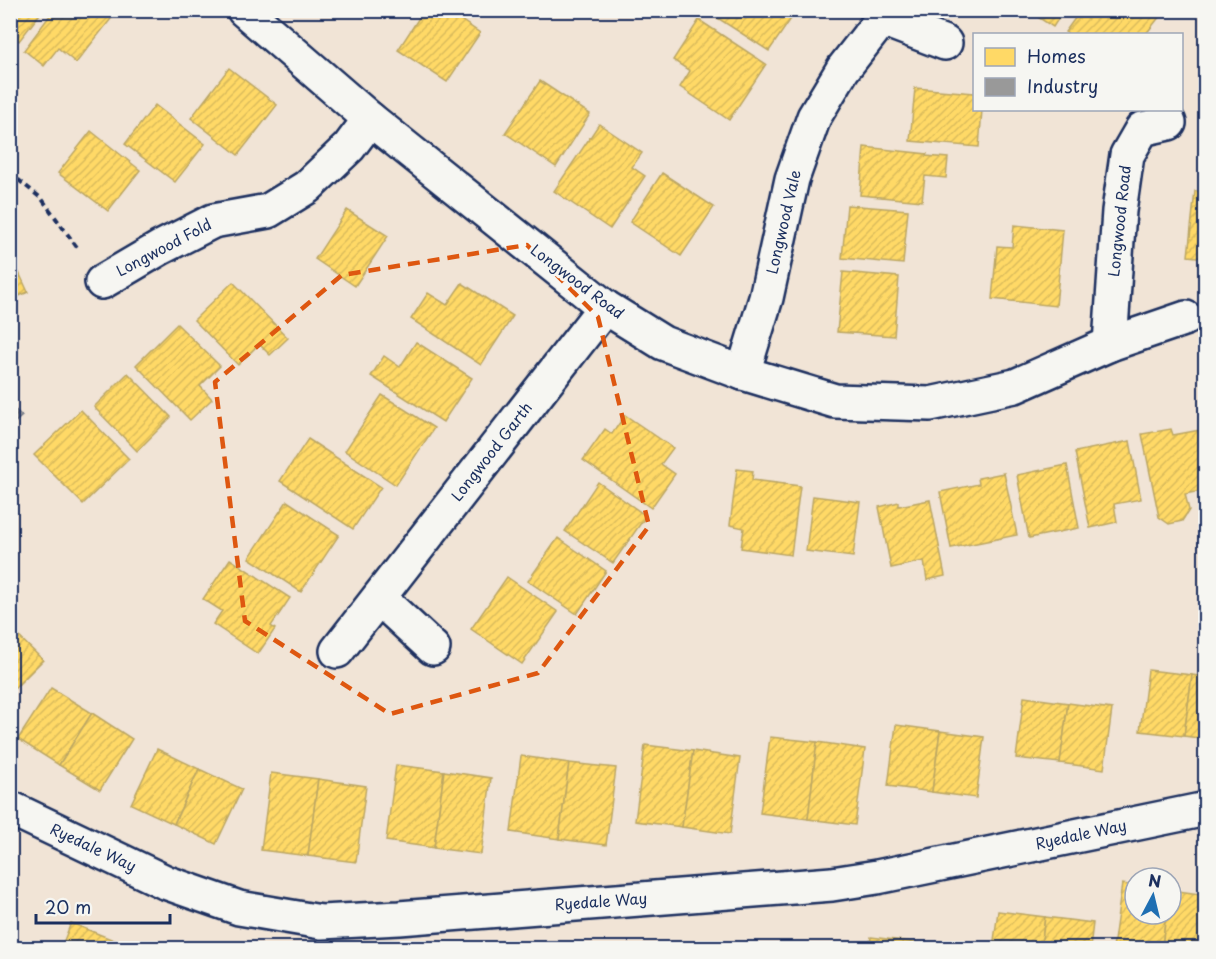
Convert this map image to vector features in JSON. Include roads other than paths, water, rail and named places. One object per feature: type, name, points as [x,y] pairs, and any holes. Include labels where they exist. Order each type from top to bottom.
[{"type":"street","name":"Longwood Road","points":[[260,15],[370,119],[606,307],[663,343],[743,373],[835,401],[930,404],[1015,386],[1110,344],[1186,318]]},
{"type":"street","name":"Longwood Vale","points":[[743,373],[766,298],[792,179],[814,117],[843,69],[885,15],[945,43]]},
{"type":"street","name":"Longwood Fold","points":[[102,282],[160,248],[213,221],[268,211],[307,187],[349,147],[370,119]]},
{"type":"street","name":"Longwood Road","points":[[1110,344],[1119,211],[1127,155],[1142,129],[1169,123]]},
{"type":"street","name":"Longwood Garth","points":[[337,651],[606,307]]},
{"type":"street","points":[[379,598],[433,648]]},
{"type":"street","name":"Ryedale Way","points":[[10,808],[165,882],[239,908],[321,922],[832,884],[877,877],[1206,809]]}]
